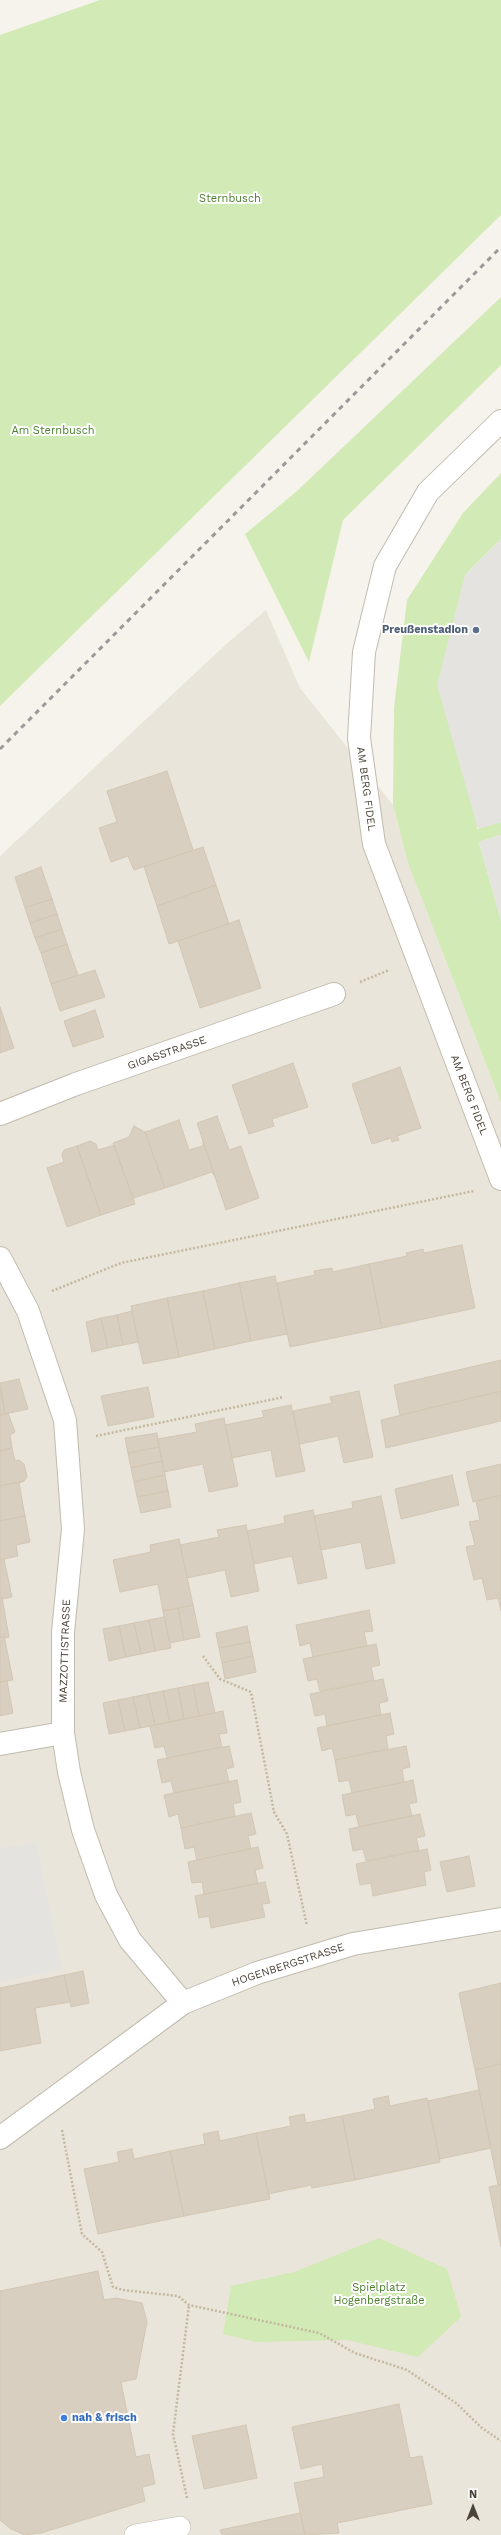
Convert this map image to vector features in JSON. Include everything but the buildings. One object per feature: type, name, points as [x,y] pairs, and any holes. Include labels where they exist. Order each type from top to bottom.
[{"type":"street","name":"AM BERG FIDEL","points":[[501,421],[428,492],[385,566],[364,652],[359,738],[374,844],[501,1179]]},
{"type":"street","name":"GIGASSTRASSE","points":[[0,1114],[76,1084],[334,994]]},
{"type":"street","name":"MAZZOTTISTRASSE","points":[[0,1258],[24,1302],[65,1420],[73,1529],[63,1632],[63,1733],[69,1772],[83,1830],[106,1896],[130,1940],[183,2003]]},
{"type":"street","points":[[0,1744],[63,1733]]},
{"type":"street","name":"HOGENBERGSTRASSE","points":[[0,2138],[183,2003],[257,1973],[353,1944],[501,1919]]},
{"type":"street","points":[[135,2535],[180,2527]]},
{"type":"path","points":[[24,1302],[121,1263],[478,1190]]},
{"type":"path","points":[[67,1442],[284,1397]]},
{"type":"path","points":[[203,1656],[220,1679],[251,1692],[274,1812],[287,1834],[313,1956]]},
{"type":"path","points":[[56,2096],[82,2234],[102,2252],[113,2287],[123,2290],[178,2296],[189,2305],[319,2334],[355,2353],[407,2370],[456,2403],[482,2428],[501,2441]]},
{"type":"path","points":[[180,2527],[188,2504],[173,2434],[189,2305]]},
{"type":"shaded area","name":"Preußenstadion","points":[[501,539],[501,822],[478,829],[437,685],[465,575]]},
{"type":"shaded area","points":[[266,610],[300,688],[393,805],[408,863],[501,1103],[501,2535],[0,2535],[0,856],[223,647]]},
{"type":"shaded area","points":[[501,835],[501,921],[479,842]]},
{"type":"shaded area","points":[[36,1842],[62,1969],[0,1982],[0,1849]]},
{"type":"green space","name":"Sternbusch","points":[[100,0],[501,0],[501,215],[0,706],[0,35]]},
{"type":"green space","points":[[501,297],[501,365],[343,520],[309,662],[245,534],[297,491]]},
{"type":"green space","points":[[501,473],[501,539],[465,575],[477,829],[501,822],[501,835],[479,842],[501,921],[501,1103],[408,863],[393,805],[394,708],[407,600],[463,513]]},
{"type":"green space","name":"Spielplatz Hogenbergstraße","points":[[379,2238],[447,2269],[461,2317],[418,2357],[347,2340],[256,2342],[223,2334],[231,2286],[294,2272]]},
{"type":"railway","points":[[0,749],[501,247]]},
{"type":"place","name":"Preußenstadion","points":[[476,630]]},
{"type":"place","name":"nah & frisch","points":[[64,2418]]},
{"type":"park label","name":"Am Sternbusch","points":[[53,431]]}]
